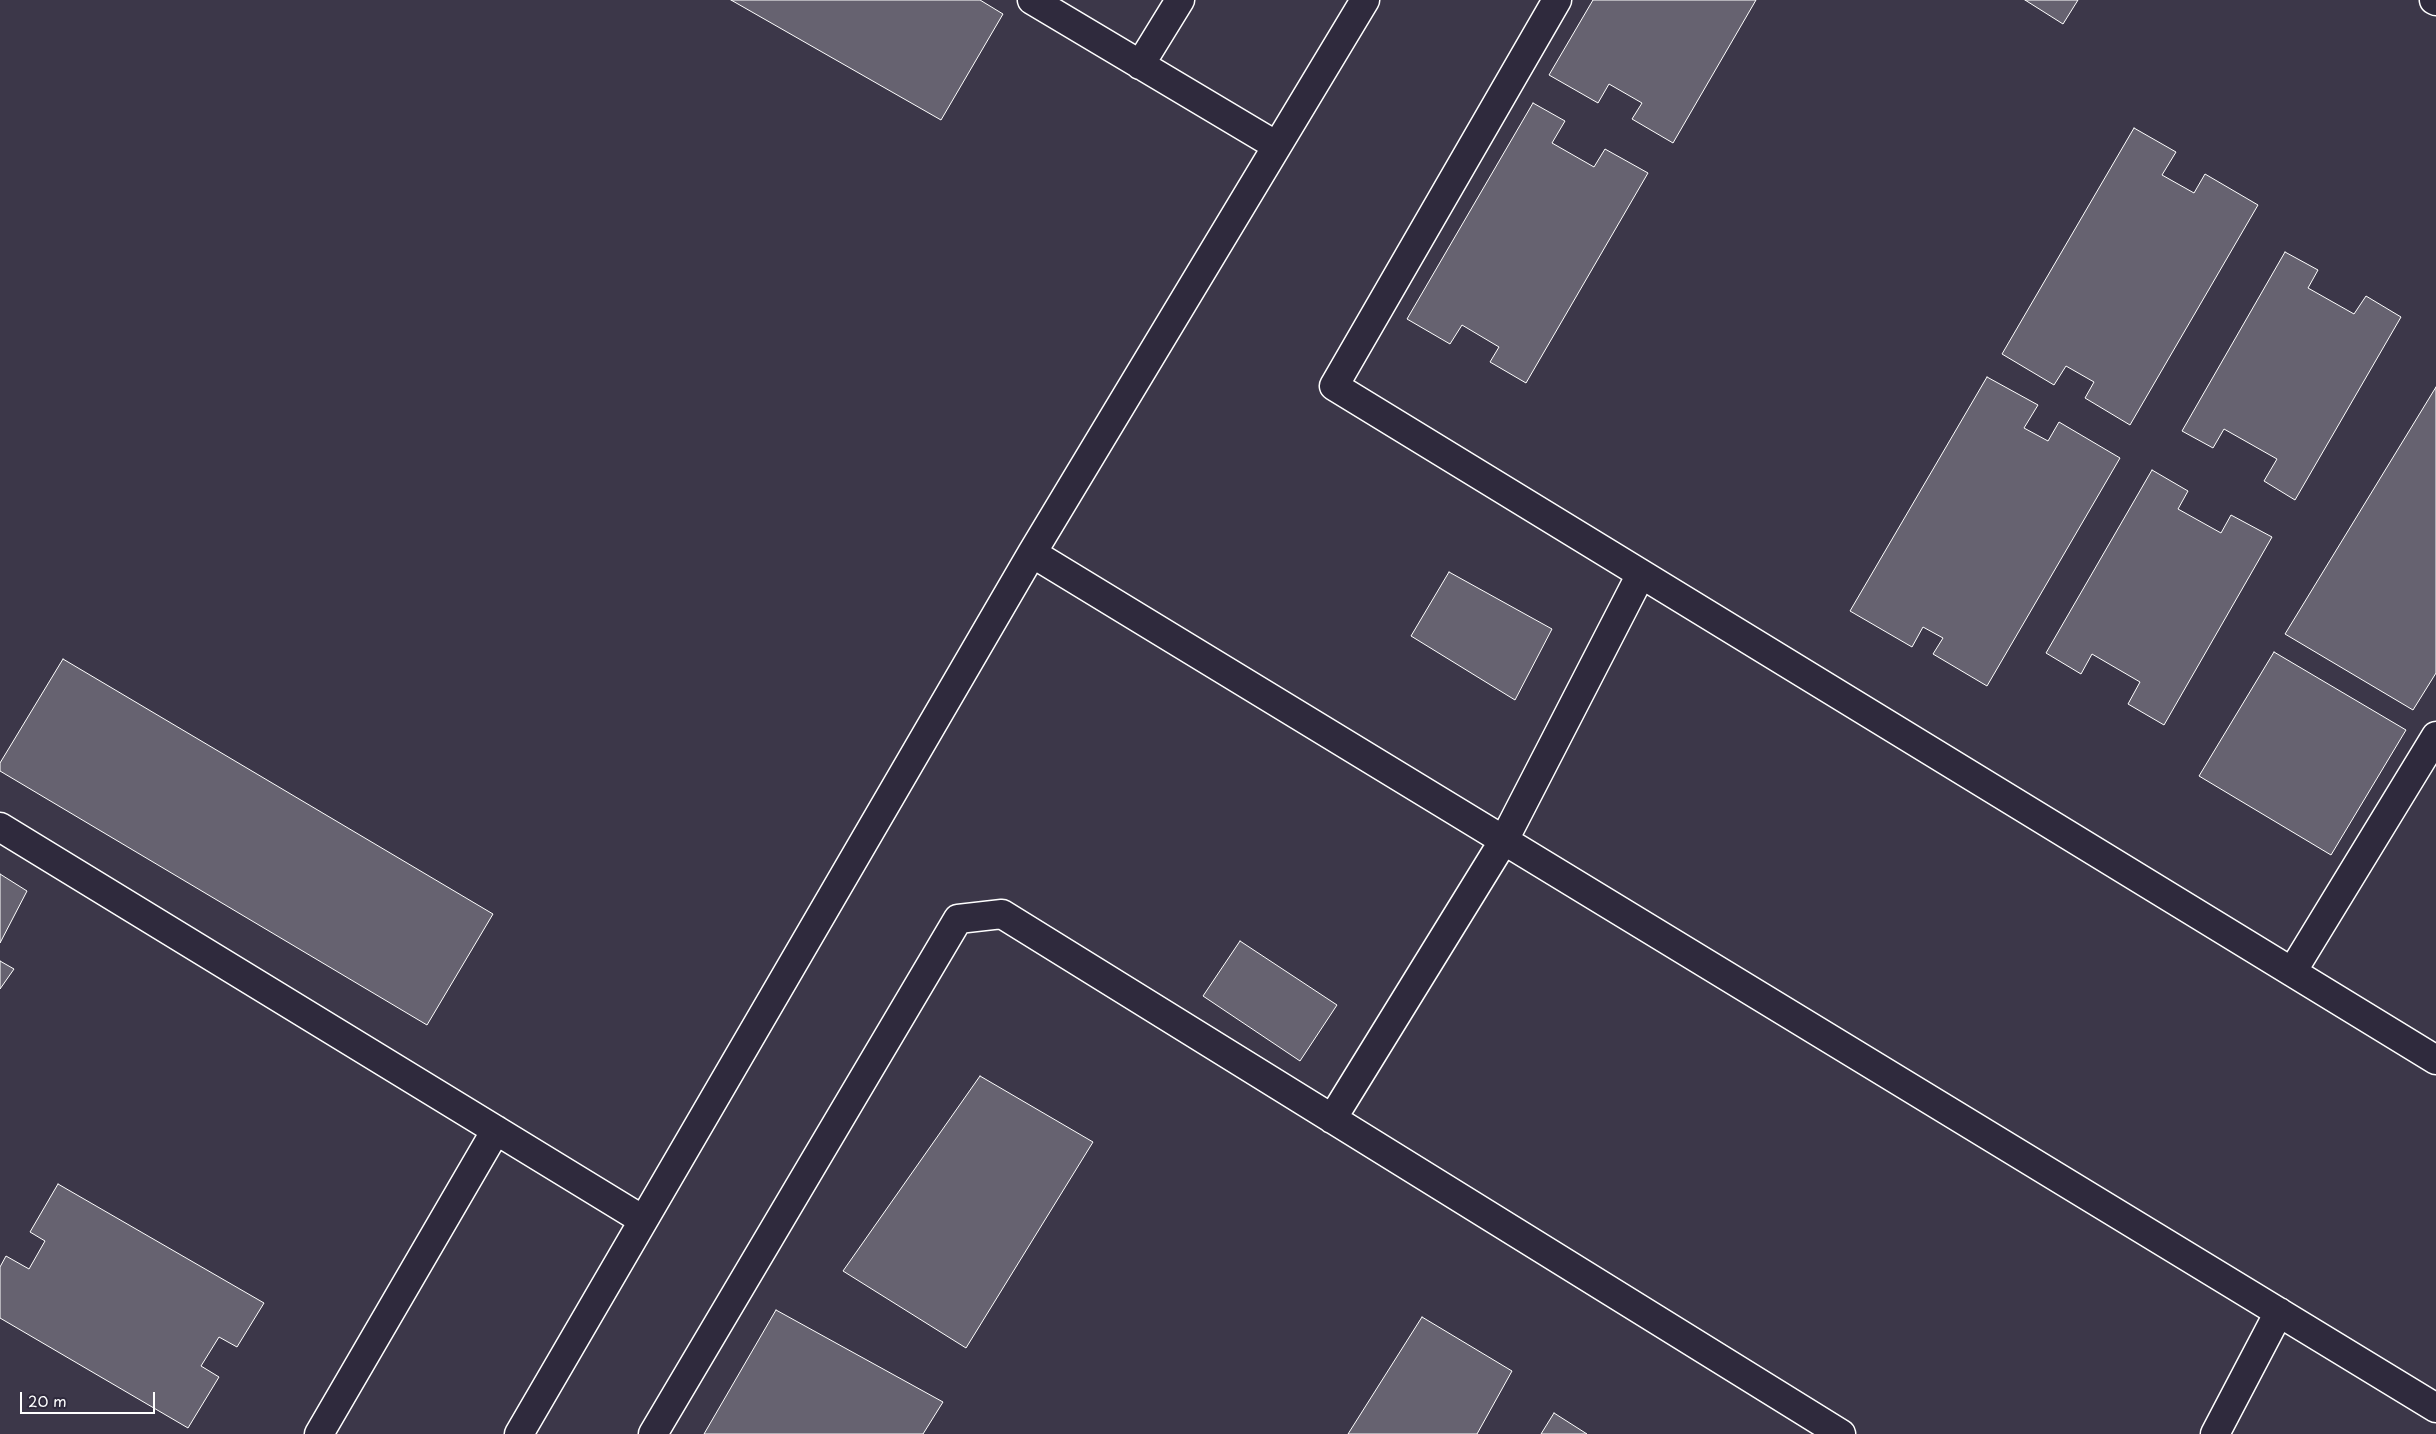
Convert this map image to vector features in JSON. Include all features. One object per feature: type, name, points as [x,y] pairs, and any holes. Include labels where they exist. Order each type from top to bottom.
[{"type":"street","points":[[1032,0],[1277,146]]},
{"type":"street","points":[[1140,65],[1180,0]]},
{"type":"street","points":[[519,1434],[1032,553],[1365,0]]},
{"type":"street","points":[[1557,0],[1334,386],[2436,1060]]},
{"type":"street","points":[[1032,553],[2436,1408]]},
{"type":"street","points":[[1332,1119],[1504,840],[1641,574]]},
{"type":"street","points":[[2292,972],[2436,736]]},
{"type":"street","points":[[0,827],[643,1220]]},
{"type":"street","points":[[653,1434],[958,919],[1002,914],[1841,1434]]},
{"type":"street","points":[[319,1434],[496,1130]]},
{"type":"street","points":[[2215,1434],[2279,1312]]},
{"type":"building","points":[[731,0],[980,0],[1003,14],[941,120]]},
{"type":"building","points":[[1593,0],[1756,0],[1673,143],[1632,119],[1642,103],[1609,84],[1598,103],[1549,75]]},
{"type":"building","points":[[2025,0],[2078,0],[2063,24]]},
{"type":"building","points":[[1533,103],[1565,121],[1552,143],[1594,167],[1605,149],[1648,173],[1526,383],[1490,362],[1499,347],[1462,325],[1450,344],[1407,319]]},
{"type":"building","points":[[2134,128],[2176,152],[2162,175],[2194,193],[2205,174],[2258,205],[2130,425],[2085,398],[2094,382],[2066,366],[2054,385],[2002,354]]},
{"type":"building","points":[[2285,252],[2318,270],[2308,288],[2354,314],[2366,296],[2401,317],[2295,500],[2264,481],[2277,459],[2224,429],[2213,448],[2182,431]]},
{"type":"building","points":[[1987,377],[2038,405],[2024,428],[2048,441],[2059,422],[2120,458],[1987,686],[1933,654],[1943,638],[1923,627],[1912,647],[1850,611]]},
{"type":"building","points":[[2436,387],[2436,673],[2413,710],[2285,634]]},
{"type":"building","points":[[2152,470],[2188,491],[2178,509],[2221,533],[2231,515],[2272,537],[2164,725],[2128,704],[2140,682],[2092,654],[2081,674],[2046,653]]},
{"type":"building","points":[[1449,572],[1552,629],[1515,700],[1411,636]]},
{"type":"building","points":[[2274,652],[2406,730],[2331,855],[2199,776]]},
{"type":"building","points":[[63,659],[493,914],[427,1025],[0,771],[0,763]]},
{"type":"building","points":[[0,874],[27,891],[0,943]]},
{"type":"building","points":[[1240,941],[1337,1005],[1300,1061],[1203,996]]},
{"type":"building","points":[[0,961],[14,969],[0,989]]},
{"type":"building","points":[[980,1076],[1093,1142],[966,1348],[843,1271]]},
{"type":"building","points":[[58,1184],[264,1303],[237,1347],[219,1337],[201,1366],[219,1377],[188,1428],[0,1318],[0,1267],[6,1256],[29,1269],[45,1241],[30,1232]]},
{"type":"building","points":[[776,1310],[943,1402],[923,1434],[704,1434]]},
{"type":"building","points":[[1422,1317],[1512,1371],[1477,1434],[1348,1434]]},
{"type":"building","points":[[1554,1413],[1587,1434],[1541,1434]]}]
